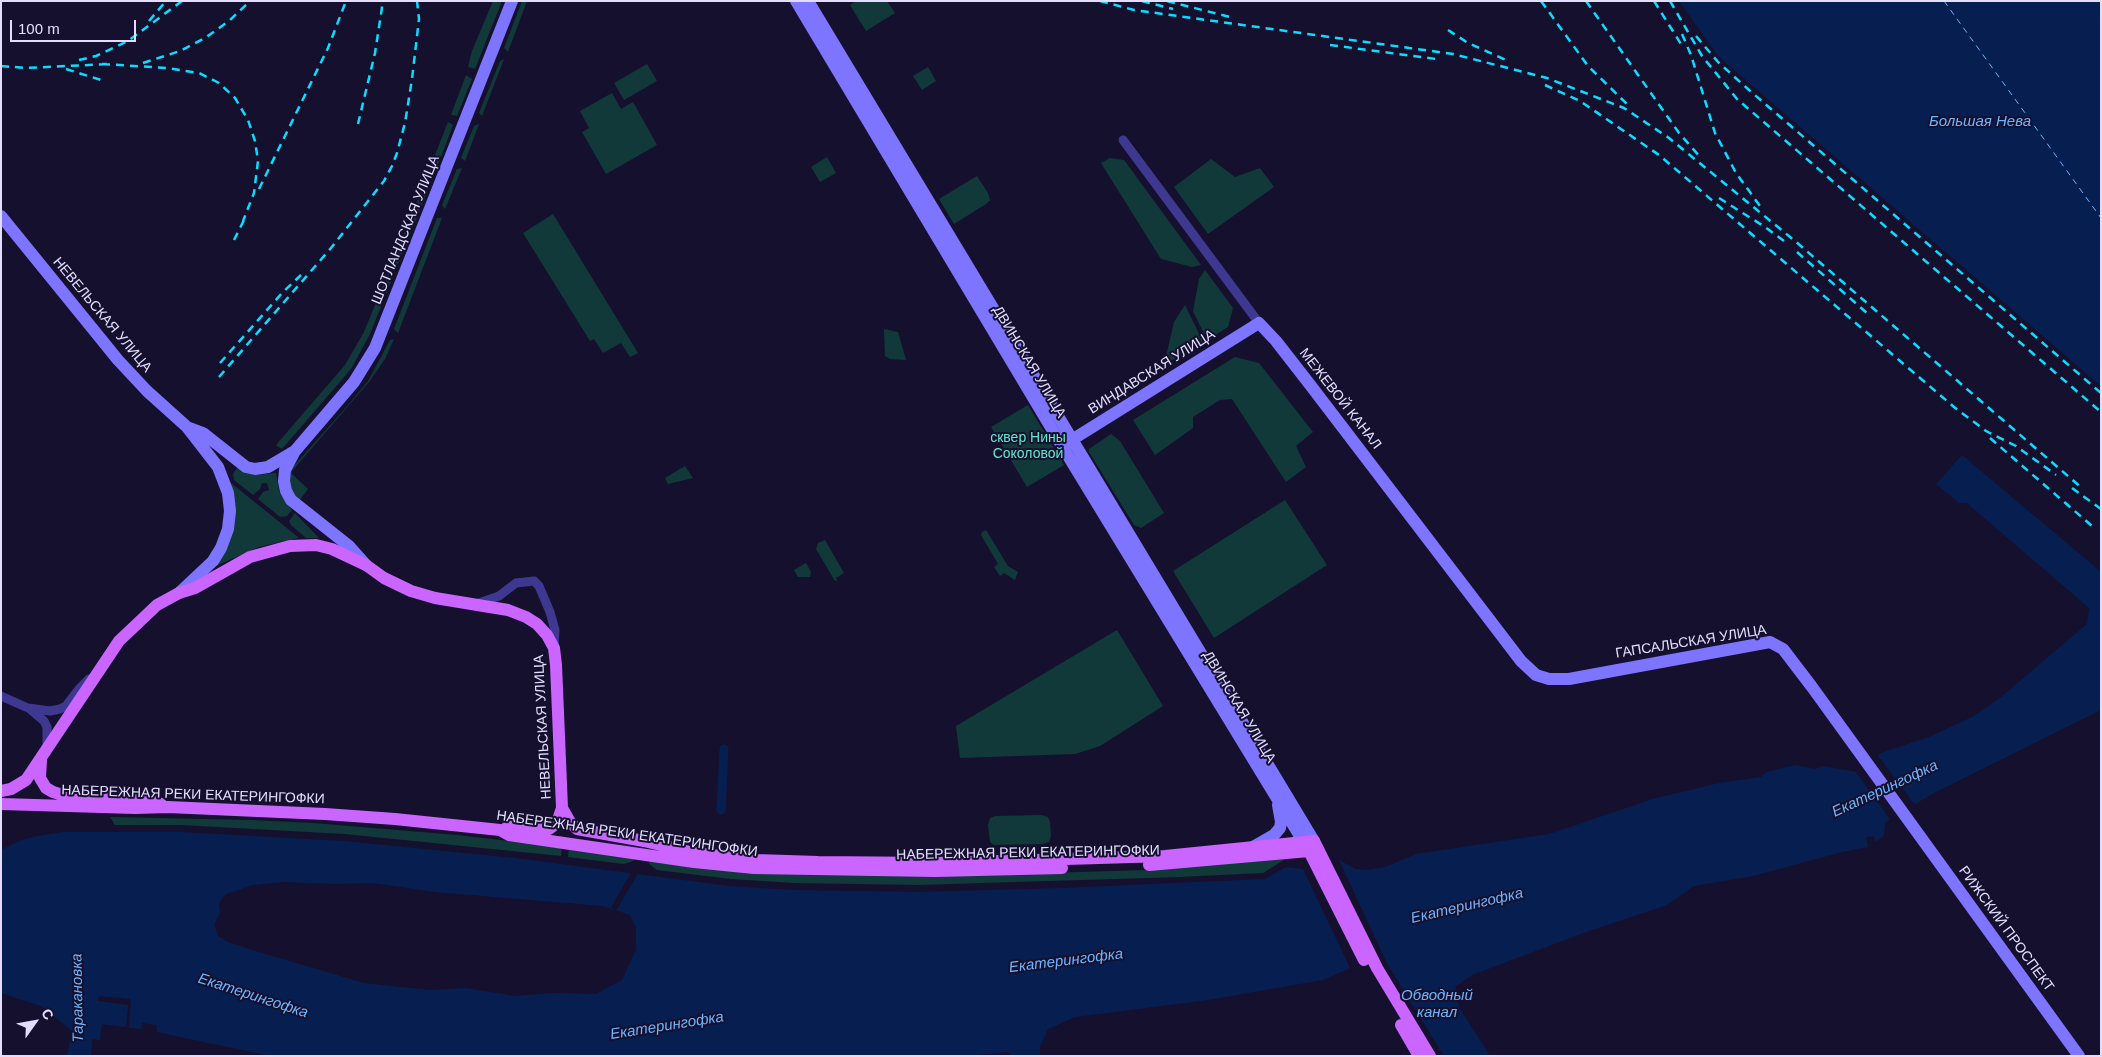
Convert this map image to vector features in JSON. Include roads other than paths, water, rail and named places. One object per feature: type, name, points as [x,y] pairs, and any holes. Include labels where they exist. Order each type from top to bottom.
[{"type":"main road","points":[[1,791],[11,789],[26,780],[119,641],[138,621],[157,606],[179,593],[195,588],[250,557],[290,546],[324,547],[366,566]]},
{"type":"main road","name":"НЕВЕЛЬСКАЯ УЛИЦА","points":[[366,566],[384,578],[410,591],[435,598],[508,610],[526,617],[548,635],[554,648],[562,808],[573,826],[582,830]]},
{"type":"main road","points":[[44,755],[40,778],[46,788],[53,792],[62,795],[145,799],[168,807]]},
{"type":"main road","name":"НАБЕРЕЖНАЯ РЕКИ ЕКАТЕРИНГОФКИ","points":[[1,804],[135,808],[168,807],[334,814],[500,830],[509,835],[708,864],[754,868],[934,871],[1166,864],[1309,845]]},
{"type":"main road","points":[[500,830],[510,826],[549,828],[557,823],[562,808]]},
{"type":"main road","name":"НАБЕРЕЖНАЯ РЕКИ ЕКАТЕРИНГОФКИ","points":[[582,830],[701,854],[756,860],[818,862],[934,862],[1165,856],[1254,847],[1309,845]]},
{"type":"main road","name":"ДВИНСКАЯ УЛИЦА","points":[[1309,845],[1321,863],[1342,921],[1372,968]]},
{"type":"main road","points":[[1372,968],[1420,1056]]},
{"type":"main road","points":[[1372,968],[1430,1056]]},
{"type":"street","name":"ШОТЛАНДСКАЯ УЛИЦА","points":[[295,451],[354,382],[375,348],[512,1]]},
{"type":"street","name":"ДВИНСКАЯ УЛИЦА","points":[[796,1],[1309,845]]},
{"type":"street","name":"ДВИНСКАЯ УЛИЦА","points":[[808,1],[1066,443],[1276,796],[1309,845]]},
{"type":"street","name":"МЕЖЕВОЙ КАНАЛ","points":[[1123,140],[1259,324],[1276,341],[1521,661],[1536,675]]},
{"type":"street","name":"НЕВЕЛЬСКАЯ УЛИЦА","points":[[1,216],[118,360],[147,391],[187,427]]},
{"type":"street","name":"ВИНДАВСКАЯ УЛИЦА","points":[[1066,443],[1259,324]]},
{"type":"street","points":[[187,427],[203,433],[246,467],[255,469],[268,467],[295,451]]},
{"type":"street","points":[[179,593],[204,571],[221,548],[228,529],[230,512],[228,493],[218,466],[187,427]]},
{"type":"street","name":"НЕВЕЛЬСКАЯ УЛИЦА","points":[[295,451],[285,470],[284,481],[286,491],[291,500],[349,546],[366,566]]},
{"type":"street","points":[[474,604],[499,596],[516,583],[534,581],[540,586],[550,612],[555,630],[554,648]]},
{"type":"street","name":"ГАПСАЛЬСКАЯ УЛИЦА","points":[[1536,675],[1550,679],[1569,679],[1770,642],[1777,644],[1788,655],[1909,820]]},
{"type":"street","points":[[28,708],[50,711],[66,706],[79,689],[97,672]]},
{"type":"street","points":[[1,696],[28,708],[44,721],[49,738],[44,755]]},
{"type":"street","points":[[1254,847],[1274,835],[1280,828],[1281,822],[1276,796]]},
{"type":"street","name":"РИЖСКИЙ ПРОСПЕКТ","points":[[1909,820],[2079,1056]]},
{"type":"water","name":"Большая Нева","points":[[1679,1],[2101,1],[2101,386],[1719,57]]},
{"type":"water","points":[[1962,455],[2101,572],[2101,710],[1934,793],[1885,823],[1884,835],[1876,842],[1874,836],[1866,837],[1868,847],[1842,852],[1753,876],[1694,886],[1667,905],[1589,931],[1472,975],[1456,986],[1455,995],[1460,1009],[1490,1056],[1444,1056],[1388,965],[1350,968],[1323,980],[1208,1000],[1075,1017],[1048,1029],[1040,1047],[1040,1056],[1011,1056],[1008,1052],[968,1056],[270,1056],[157,1032],[157,1025],[142,1023],[141,1029],[102,1024],[100,1040],[92,1039],[91,1056],[67,1056],[72,1031],[41,1006],[1,993],[1,848],[3,849],[22,840],[37,836],[63,832],[181,832],[344,841],[515,858],[729,886],[794,890],[919,892],[1062,888],[1265,879],[1286,867],[1303,869],[1339,860],[1356,869],[1367,870],[1385,867],[1416,854],[1549,834],[1653,799],[1719,783],[1761,777],[1766,772],[1795,765],[1815,769],[1823,766],[1856,772],[1881,753],[1929,737],[1974,716],[2001,697],[2087,624],[2089,608],[1967,503],[1959,503],[1936,484]],"holes":[[[285,882],[373,883],[435,892],[603,906],[630,915],[636,927],[636,950],[622,980],[596,994],[555,993],[515,996],[466,988],[429,990],[364,983],[252,950],[228,942],[218,936],[214,924],[220,913],[219,904],[226,894],[253,885]]]},
{"type":"waterway","points":[[721,810],[724,749]]},
{"type":"railway","points":[[149,21],[166,1]]},
{"type":"railway","points":[[79,60],[96,56],[128,41],[182,1]]},
{"type":"railway","points":[[143,63],[180,51],[205,38],[229,21],[250,1]]},
{"type":"railway","points":[[259,189],[328,48],[346,1]]},
{"type":"railway","points":[[358,124],[375,53],[383,1]]},
{"type":"railway","points":[[219,377],[331,248],[384,181],[392,166],[405,123],[412,79],[419,19],[417,1]]},
{"type":"railway","points":[[1100,1],[1134,10],[1453,54],[1547,78],[1624,108],[1669,138],[1795,241],[2083,489]]},
{"type":"railway","points":[[1142,1],[1173,9]]},
{"type":"railway","points":[[1167,1],[1230,17]]},
{"type":"railway","points":[[1541,1],[1588,66],[1630,107]]},
{"type":"railway","points":[[1586,1],[1679,133],[1701,158]]},
{"type":"railway","points":[[1654,1],[1681,44]]},
{"type":"railway","points":[[1670,1],[1702,56],[1737,99],[2101,412]]},
{"type":"railway","points":[[1448,30],[1468,43],[1508,61]]},
{"type":"railway","points":[[1682,34],[1691,55],[1715,133],[1736,173],[1760,206]]},
{"type":"railway","points":[[1696,36],[1718,62],[1749,90],[2101,393]]},
{"type":"railway","points":[[1330,45],[1436,59]]},
{"type":"railway","points":[[102,64],[167,68],[199,73],[219,83],[235,98],[248,120],[255,141],[258,161],[254,193],[243,221]]},
{"type":"railway","points":[[1,66],[26,68],[108,64]]},
{"type":"railway","points":[[66,69],[101,80]]},
{"type":"railway","points":[[1545,85],[1580,101],[1659,155],[1954,407],[1986,431],[2016,446],[2056,475]]},
{"type":"railway","points":[[1719,198],[1784,241]]},
{"type":"railway","points":[[234,240],[246,216]]},
{"type":"railway","points":[[1797,252],[1867,313]]},
{"type":"railway","points":[[220,363],[283,292],[301,275]]},
{"type":"railway","points":[[1990,438],[2092,526]]},
{"type":"railway","points":[[2072,488],[2101,509]]},
{"type":"park label","name":"сквер Нины Соколовой","points":[[1028,446]]},
{"type":"water label","name":"Екатерингофка","points":[[1885,789]]},
{"type":"water label","name":"Екатерингофка","points":[[1467,906]]},
{"type":"water label","name":"Екатерингофка","points":[[1066,961]]},
{"type":"water label","name":"Екатерингофка","points":[[253,996]]},
{"type":"water label","name":"Таракановка","points":[[78,998]]},
{"type":"water label","name":"Обводный канал","points":[[1437,1004]]},
{"type":"water label","name":"Екатерингофка","points":[[667,1026]]}]
